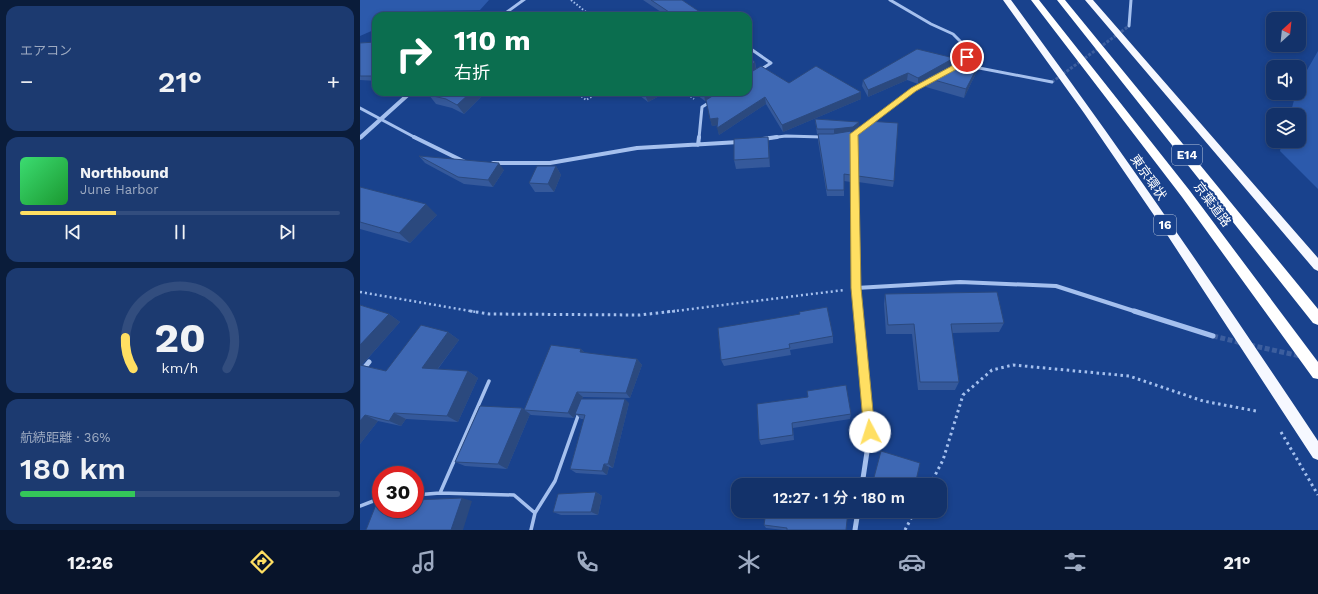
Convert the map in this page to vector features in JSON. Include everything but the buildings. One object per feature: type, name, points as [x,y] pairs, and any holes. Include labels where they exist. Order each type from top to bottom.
[{"type":"highway","name":"東京環状","points":[[1007,0],[1054,63],[1230,319],[1318,453]]},
{"type":"highway","name":"京葉道路","points":[[1035,0],[1186,194],[1318,373]]},
{"type":"highway","name":"京葉道路","points":[[1061,0],[1318,319]]},
{"type":"highway","points":[[1089,0],[1134,50],[1318,266]]},
{"type":"street","points":[[507,12],[524,0]]},
{"type":"street","points":[[890,0],[931,24],[953,34],[964,45],[967,57],[959,64],[1052,82]]},
{"type":"street","points":[[1128,26],[1131,0]]},
{"type":"street","points":[[752,50],[771,63],[754,74]]},
{"type":"street","points":[[840,136],[854,134],[913,90],[933,79]]},
{"type":"street","points":[[360,138],[407,96]]},
{"type":"street","points":[[698,145],[702,107],[714,99]]},
{"type":"street","points":[[360,108],[382,118],[446,155],[467,162]]},
{"type":"street","points":[[854,134],[856,288],[870,432],[863,478]]},
{"type":"street","points":[[760,139],[786,136],[827,138]]},
{"type":"street","points":[[487,163],[550,163],[637,148],[746,141]]},
{"type":"street","points":[[856,288],[960,282],[1056,286],[1213,336]]},
{"type":"street","points":[[360,373],[369,362]]},
{"type":"street","points":[[855,530],[857,518]]},
{"type":"lane","points":[[440,493],[489,381]]},
{"type":"lane","points":[[531,530],[534,513],[554,481],[581,408]]},
{"type":"lane","points":[[424,494],[440,493],[514,495],[534,513]]},
{"type":"lane","points":[[360,506],[372,501]]},
{"type":"path","points":[[571,0],[586,12]]},
{"type":"path","points":[[581,96],[586,100],[593,96]]},
{"type":"path","points":[[360,292],[489,314],[640,315],[856,288]]},
{"type":"path","points":[[934,478],[944,460],[963,395],[992,370],[1013,365],[1129,376],[1202,401],[1256,411]]},
{"type":"path","points":[[904,530],[911,518]]},
{"type":"shaded area","points":[[360,0],[489,0],[480,10],[372,12],[372,31],[360,36]]},
{"type":"shaded area","points":[[1318,51],[1318,189],[1280,151],[1281,148],[1306,148],[1306,108],[1292,108],[1294,100],[1306,100],[1306,72]]},
{"type":"tunnel","points":[[1052,82],[1129,26]]},
{"type":"tunnel","points":[[1213,336],[1242,343]]},
{"type":"tunnel","points":[[1250,345],[1300,356]]},
{"type":"route","points":[[870,432],[856,288],[854,134],[913,90],[953,69],[967,57]]}]
